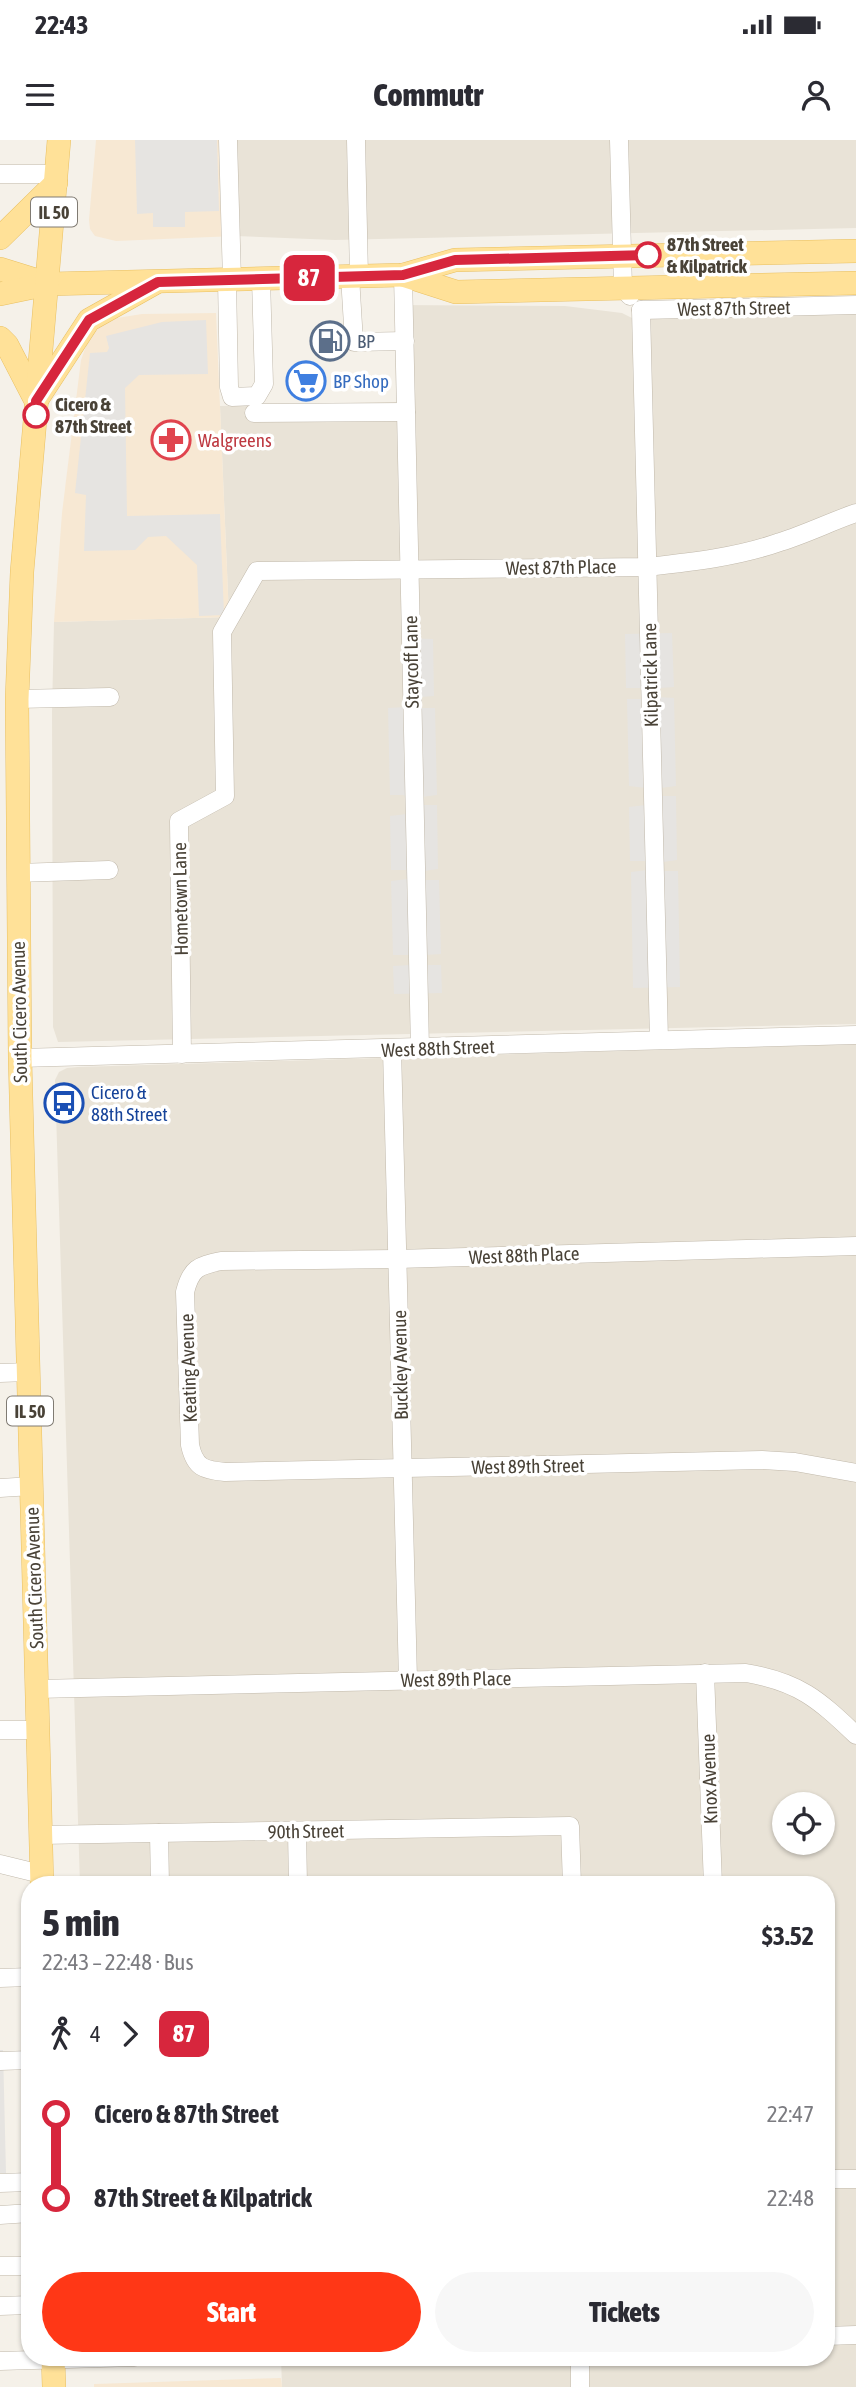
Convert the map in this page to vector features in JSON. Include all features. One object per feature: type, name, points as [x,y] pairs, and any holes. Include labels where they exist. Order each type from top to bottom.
[{"type":"main road","name":"South Cicero Avenue","points":[[42,1876],[20,1059],[16,699],[22,572],[59,140]]},
{"type":"main road","points":[[0,238],[56,179]]},
{"type":"main road","name":"West 87th Street","points":[[0,294],[48,284],[403,275],[455,260],[856,251]]},
{"type":"main road","name":"West 87th Street","points":[[0,269],[48,284]]},
{"type":"main road","name":"West 87th Street","points":[[403,275],[456,292],[856,283]]},
{"type":"main road","points":[[0,338],[7,345],[36,401],[89,320],[158,282]]},
{"type":"main road","points":[[53,2366],[54,2387]]},
{"type":"street","points":[[228,140],[229,387],[232,397],[257,396],[264,384],[261,279]]},
{"type":"street","points":[[356,140],[354,342],[405,341]]},
{"type":"street","points":[[619,140],[623,288],[641,310]]},
{"type":"street","points":[[0,174],[56,179]]},
{"type":"street","name":"Staycoff Lane","points":[[403,275],[420,1049]]},
{"type":"street","name":"West 87th Street","points":[[641,310],[856,305]]},
{"type":"street","name":"Kilpatrick Lane","points":[[641,310],[659,1040]]},
{"type":"street","points":[[254,413],[406,412]]},
{"type":"street","name":"West 87th Place","points":[[257,571],[679,564],[778,543],[856,513]]},
{"type":"street","name":"Hometown Lane","points":[[183,1054],[178,821],[225,796],[222,632],[257,571]]},
{"type":"street","points":[[16,699],[110,696]]},
{"type":"street","points":[[17,873],[109,870]]},
{"type":"street","name":"West 88th Street","points":[[20,1059],[856,1035]]},
{"type":"street","name":"Buckley Avenue","points":[[392,1049],[408,1680]]},
{"type":"street","name":"West 88th Place","points":[[194,1270],[205,1264],[221,1261],[397,1259],[856,1246]]},
{"type":"street","name":"Keating Avenue","points":[[194,1270],[188,1279],[186,1306],[190,1445],[193,1458],[200,1466]]},
{"type":"street","points":[[0,1373],[29,1372]]},
{"type":"street","name":"West 89th Street","points":[[200,1466],[225,1472],[762,1460],[795,1462],[856,1474]]},
{"type":"street","points":[[0,1488],[32,1486]]},
{"type":"street","name":"Knox Avenue","points":[[705,1673],[713,1876]]},
{"type":"street","name":"West 89th Place","points":[[37,1689],[746,1673],[771,1677],[794,1685],[830,1711],[856,1735]]},
{"type":"street","points":[[0,1730],[38,1730]]},
{"type":"street","name":"90th Street","points":[[41,1835],[570,1826],[572,1876]]},
{"type":"street","points":[[297,1831],[298,1876]]},
{"type":"street","points":[[159,1833],[160,1876]]},
{"type":"street","points":[[0,1864],[34,1876]]},
{"type":"street","points":[[0,1978],[21,1977]]},
{"type":"street","points":[[0,2061],[21,2060]]},
{"type":"street","points":[[835,2179],[856,2179]]},
{"type":"street","points":[[0,2183],[21,2182]]},
{"type":"street","points":[[0,2215],[21,2214]]},
{"type":"street","points":[[0,2267],[21,2266]]},
{"type":"street","points":[[0,2306],[21,2305]]},
{"type":"street","points":[[835,2336],[856,2335]]},
{"type":"street","points":[[0,2361],[21,2360]]},
{"type":"street","points":[[580,2366],[580,2387]]},
{"type":"shaded area","points":[[96,140],[232,140],[235,236],[116,241],[95,236],[90,229],[89,220]]},
{"type":"shaded area","points":[[135,140],[217,140],[219,211],[185,212],[185,227],[153,227],[153,213],[137,214]]},
{"type":"shaded area","points":[[232,140],[856,140],[856,228],[335,240],[235,236]]},
{"type":"shaded area","points":[[395,305],[565,306],[622,313],[632,318],[856,313],[856,1024],[58,1042],[53,1027],[54,622],[229,617],[220,406],[396,402]]},
{"type":"shaded area","points":[[216,313],[229,617],[54,622],[62,513],[81,360],[89,338],[100,327],[117,318],[142,314]]},
{"type":"shaded area","points":[[206,320],[208,374],[139,375],[125,388],[127,516],[220,514],[224,615],[199,616],[197,565],[166,536],[148,537],[135,550],[84,551],[86,495],[75,493],[90,353],[107,352],[109,348],[106,336],[162,322]]},
{"type":"shaded area","points":[[672,633],[674,687],[660,688],[658,697],[674,698],[676,786],[661,788],[662,796],[676,796],[677,860],[663,862],[664,871],[678,871],[680,987],[633,988],[631,872],[647,870],[645,861],[630,861],[629,807],[646,805],[646,788],[629,786],[627,699],[642,699],[642,688],[626,688],[625,634]]},
{"type":"shaded area","points":[[402,638],[433,639],[434,696],[421,697],[421,708],[435,708],[437,795],[422,797],[423,805],[437,805],[438,869],[424,871],[425,880],[439,880],[441,954],[425,955],[426,965],[441,965],[442,993],[394,994],[393,966],[410,965],[409,955],[393,955],[391,881],[407,879],[406,870],[391,870],[390,816],[407,814],[407,797],[390,795],[388,708],[405,707]]},
{"type":"shaded area","points":[[856,1044],[856,2387],[282,2387],[281,2366],[835,2366],[835,1876],[80,1876],[55,1080],[59,1072],[78,1067]]},
{"type":"shaded area","points":[[0,2050],[3,2050],[6,2173],[0,2173]]},
{"type":"shaded area","points":[[281,2378],[282,2387],[94,2387],[94,2384]]},
{"type":"bus line","name":"87","points":[[36,415],[36,401],[89,320],[158,282],[403,275],[455,260],[648,255]]},
{"type":"place","name":"87th Street & Kilpatrick","points":[[648,255]]},
{"type":"place","name":"BP","points":[[330,341]]},
{"type":"place","name":"BP Shop","points":[[306,381]]},
{"type":"place","name":"Cicero & 87th Street","points":[[36,415]]},
{"type":"place","name":"Walgreens","points":[[171,440]]},
{"type":"place","name":"Cicero & 88th Street","points":[[64,1103]]}]
